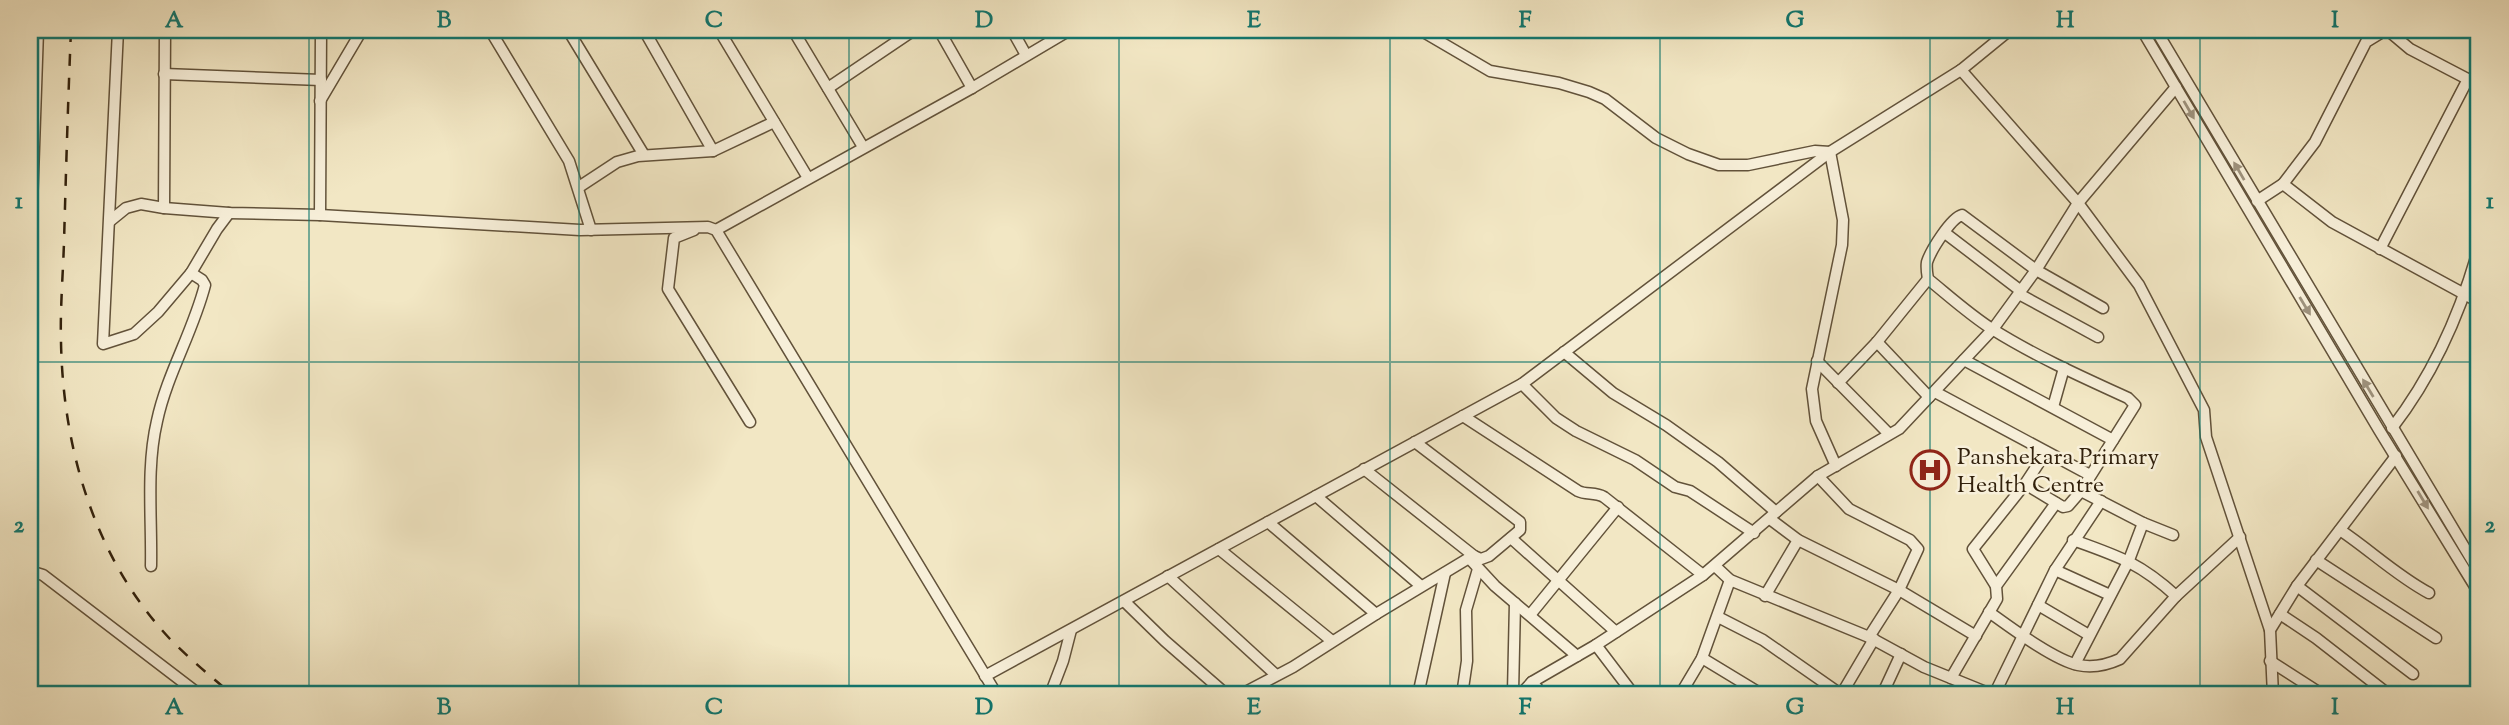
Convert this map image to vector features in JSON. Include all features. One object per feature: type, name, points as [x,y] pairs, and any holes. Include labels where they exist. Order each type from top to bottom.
[{"type":"street","points":[[30,264],[38,30]]},
{"type":"street","points":[[118,30],[103,344],[125,338],[141,329],[191,273],[229,213]]},
{"type":"street","points":[[164,208],[165,30]]},
{"type":"street","points":[[320,215],[321,30]]},
{"type":"street","points":[[320,102],[362,30]]},
{"type":"street","points":[[490,30],[569,161],[591,230]]},
{"type":"street","points":[[568,30],[643,155]]},
{"type":"street","points":[[661,30],[646,30],[713,151]]},
{"type":"street","points":[[719,30],[808,178]]},
{"type":"street","points":[[793,30],[863,147]]},
{"type":"street","points":[[828,88],[914,30]]},
{"type":"street","points":[[939,30],[972,88]]},
{"type":"street","points":[[1012,30],[1026,55]]},
{"type":"street","points":[[110,221],[126,208],[141,204],[229,213],[320,215],[591,230],[703,227],[716,230],[972,88],[1070,30]]},
{"type":"street","points":[[1420,30],[1490,71],[1559,83],[1605,99],[1656,138],[1688,154],[1719,164],[1748,165],[1815,151],[1829,152]]},
{"type":"street","points":[[985,676],[1522,384],[1829,152],[1961,70],[2010,30]]},
{"type":"street","points":[[2142,30],[2479,593]]},
{"type":"street","points":[[2156,30],[2479,572]]},
{"type":"street","points":[[2257,201],[2283,184],[2315,142],[2366,42],[2377,34],[2384,31],[2391,33],[2410,49],[2479,85]]},
{"type":"street","points":[[1961,70],[2078,204],[2139,285],[2204,410],[2206,437],[2270,630],[2273,695]]},
{"type":"street","points":[[164,74],[320,80]]},
{"type":"street","points":[[2380,249],[2468,79]]},
{"type":"street","points":[[1480,695],[1518,693],[1596,645],[1715,566],[1818,477],[1899,429],[1993,329],[2036,270],[2078,204],[2176,87]]},
{"type":"street","points":[[579,187],[617,162],[643,155],[713,151],[774,122]]},
{"type":"street","points":[[1829,152],[1843,220],[1842,245],[1817,361],[1812,406],[1836,466]]},
{"type":"street","points":[[2283,184],[2332,222],[2479,302]]},
{"type":"street","points":[[2025,484],[2066,507],[2081,491],[2135,408],[2133,402],[1993,329],[1928,279],[1926,265],[1931,252],[1958,215],[1967,217],[2036,270],[2103,308]]},
{"type":"street","points":[[703,227],[674,238],[668,289],[750,422]]},
{"type":"street","points":[[716,230],[997,695]]},
{"type":"street","points":[[1945,233],[2020,293],[2098,337]]},
{"type":"street","points":[[2392,428],[2421,386],[2466,294],[2479,247]]},
{"type":"street","points":[[151,566],[150,498],[157,422],[172,370],[205,285],[202,279],[191,273]]},
{"type":"street","points":[[1838,383],[1877,342],[1928,279]]},
{"type":"street","points":[[1877,342],[1932,395],[2090,475]]},
{"type":"street","points":[[1564,352],[1613,393],[1666,425],[1718,462],[1798,540],[1899,590],[1976,636]]},
{"type":"street","points":[[1964,360],[2113,440]]},
{"type":"street","points":[[1817,361],[1889,434]]},
{"type":"street","points":[[2053,407],[2064,368]]},
{"type":"street","points":[[1522,384],[1556,418],[1576,431],[1634,460],[1675,487],[1689,491],[1754,533]]},
{"type":"street","points":[[1463,416],[1577,491],[1597,494],[1618,507],[1703,575]]},
{"type":"street","points":[[1240,695],[1293,667],[1471,557],[1485,558],[1520,530],[1520,522],[1415,442]]},
{"type":"street","points":[[1951,678],[1997,599],[1996,586],[1973,549],[2025,484],[2046,452]]},
{"type":"street","points":[[2270,630],[2297,586],[2396,456]]},
{"type":"street","points":[[1364,469],[1471,557],[1478,569],[1577,656]]},
{"type":"street","points":[[1718,617],[1763,640],[1841,695],[1917,554],[1916,545],[1849,509],[1818,477]]},
{"type":"street","points":[[2081,491],[2143,523],[2173,535]]},
{"type":"street","points":[[1316,496],[1421,586]]},
{"type":"street","points":[[1715,566],[1730,580],[1872,638],[1951,678],[1994,695],[2055,570],[2101,501]]},
{"type":"street","points":[[1996,586],[2056,503]]},
{"type":"street","points":[[1530,615],[1618,507]]},
{"type":"street","points":[[1268,522],[1376,614]]},
{"type":"street","points":[[2075,664],[2129,560],[2143,523]]},
{"type":"street","points":[[2340,530],[2429,593]]},
{"type":"street","points":[[1989,612],[2021,635],[2075,664],[2110,664],[2120,659],[2176,596],[2240,537]]},
{"type":"street","points":[[1511,538],[1616,632]]},
{"type":"street","points":[[1765,596],[1798,540]]},
{"type":"street","points":[[2073,540],[2129,560],[2147,571],[2176,596]]},
{"type":"street","points":[[1219,549],[1332,641]]},
{"type":"street","points":[[2316,560],[2435,638]]},
{"type":"street","points":[[1462,695],[1467,661],[1466,610],[1478,569]]},
{"type":"street","points":[[2055,570],[2110,595]]},
{"type":"street","points":[[30,571],[43,575],[200,695]]},
{"type":"street","points":[[1418,695],[1445,573]]},
{"type":"street","points":[[1168,576],[1276,675]]},
{"type":"street","points":[[1680,695],[1702,658],[1730,580]]},
{"type":"street","points":[[2297,586],[2413,674]]},
{"type":"street","points":[[1124,601],[1164,641],[1227,695]]},
{"type":"street","points":[[1515,603],[1518,693]]},
{"type":"street","points":[[2038,605],[2089,635]]},
{"type":"street","points":[[2280,614],[2316,638],[2388,694]]},
{"type":"street","points":[[1050,695],[1071,630]]},
{"type":"street","points":[[1596,645],[1634,695]]},
{"type":"street","points":[[1882,695],[1901,654]]},
{"type":"street","points":[[1702,658],[1763,695]]},
{"type":"street","points":[[2270,661],[2323,695]]},
{"type":"street","points":[[1532,682],[1543,695]]},
{"type":"railway","points":[[71,30],[61,330],[63,382],[68,423],[77,462],[88,501],[103,538],[144,608],[170,639],[233,695]]},
{"type":"place","name":"Panshekara Primary Health Centre","points":[[1930,470]]}]
